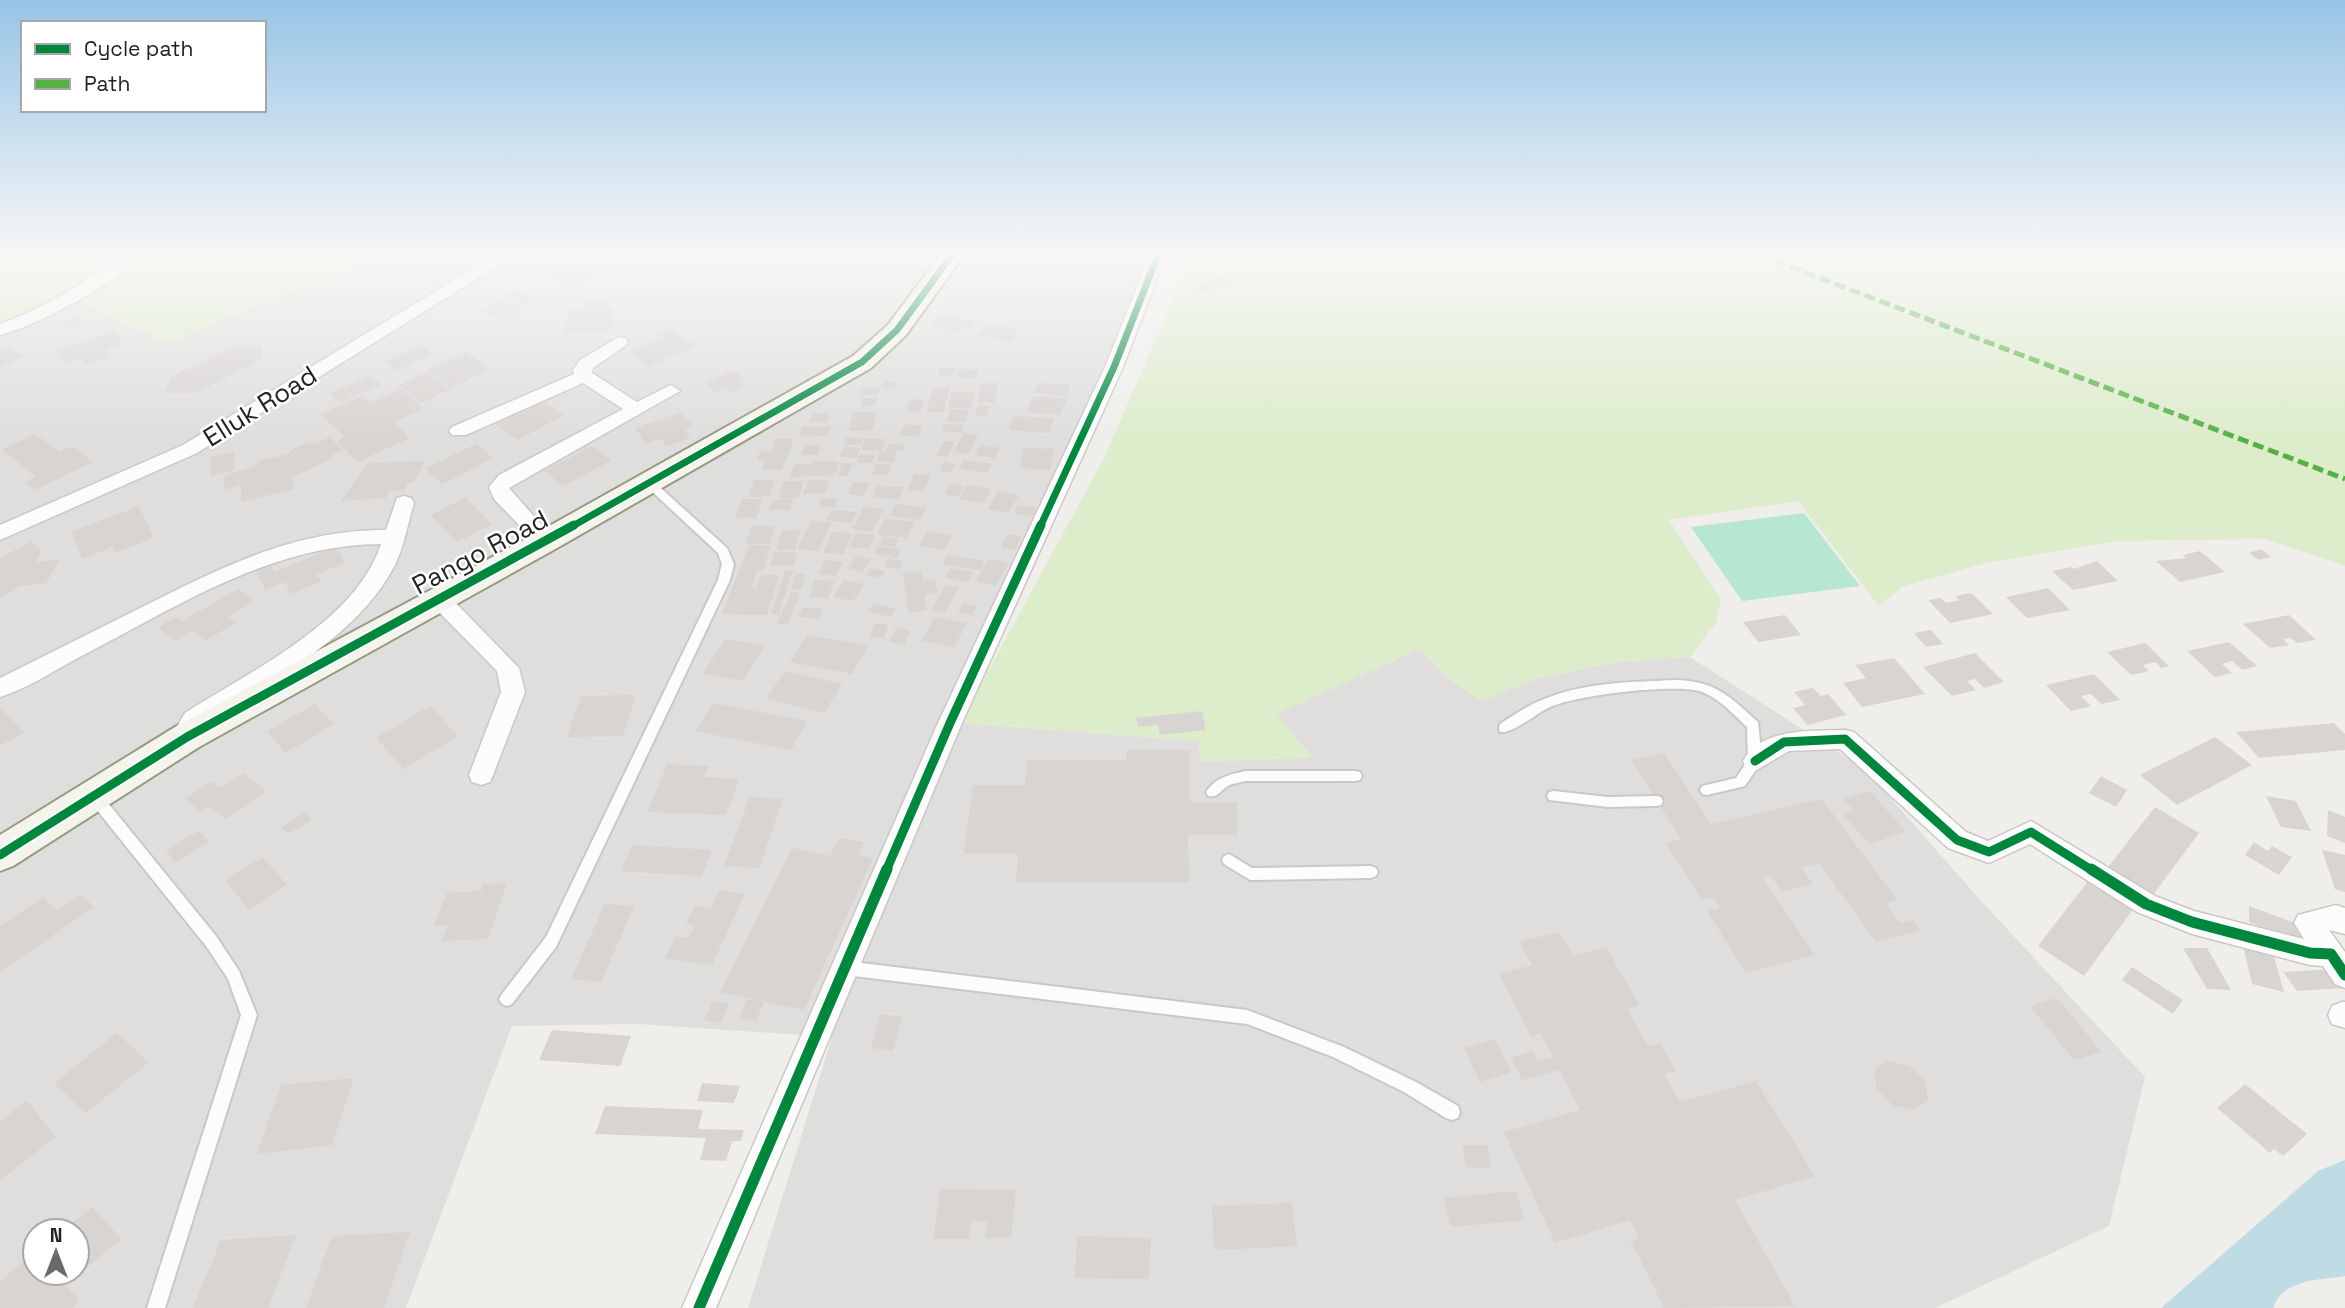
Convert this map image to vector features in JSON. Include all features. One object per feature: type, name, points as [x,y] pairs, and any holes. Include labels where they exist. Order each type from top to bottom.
[{"type":"street","points":[[0,330],[35,316]]},
{"type":"street","name":"Elluk Road","points":[[0,533],[190,449],[407,316]]},
{"type":"street","name":"Pango Road","points":[[0,855],[187,737],[546,541],[862,362],[897,330],[907,316]]},
{"type":"street","points":[[699,1308],[950,723],[1114,367],[1134,316]]},
{"type":"street","points":[[619,342],[586,364],[582,370],[584,376],[636,409]]},
{"type":"street","points":[[459,431],[584,376]]},
{"type":"street","points":[[546,541],[501,494],[499,487],[506,480],[671,391]]},
{"type":"street","points":[[187,737],[187,729],[193,719],[292,657],[335,622],[366,590],[384,564],[404,503]]},
{"type":"street","points":[[0,688],[237,568],[304,545],[350,537],[393,537]]},
{"type":"street","points":[[439,599],[508,668],[513,692],[481,775]]},
{"type":"street","points":[[1755,761],[1784,742],[1845,739],[1900,786],[1957,841],[1989,852],[2031,832],[2146,904],[2205,925],[2310,953],[2338,964]]},
{"type":"street","points":[[2338,964],[2308,923],[2336,917],[2345,922]]},
{"type":"lane","points":[[507,999],[551,942],[724,580],[728,564],[723,551],[649,483]]},
{"type":"lane","points":[[1505,728],[1530,711],[1567,696],[1662,685],[1700,686],[1725,700],[1753,725],[1755,761],[1740,782],[1707,790]]},
{"type":"lane","points":[[1213,792],[1223,782],[1245,776],[1355,776]]},
{"type":"lane","points":[[94,796],[211,941],[234,976],[248,1015],[156,1308]]},
{"type":"lane","points":[[1554,796],[1608,802],[1656,801]]},
{"type":"lane","points":[[1229,860],[1250,874],[1371,872]]},
{"type":"lane","points":[[845,968],[1247,1017],[1338,1052],[1410,1087],[1452,1112]]},
{"type":"shaded area","points":[[41,316],[112,316],[167,343],[232,316],[1130,316],[1108,368],[1053,521],[944,717],[960,723],[1198,741],[1201,762],[1312,757],[1275,714],[1420,649],[1448,678],[1482,701],[1536,679],[1616,662],[1690,657],[1866,770],[1982,902],[2145,1077],[2109,1226],[1935,1308],[748,1308],[832,1037],[639,1024],[512,1026],[406,1308],[0,1308],[0,333]]},
{"type":"shaded area","points":[[1440,713],[1536,808],[1498,868],[1543,895],[1550,910],[1380,949],[1330,882],[1340,770],[1371,767]]},
{"type":"green space","points":[[0,316],[17,316],[0,323]]},
{"type":"green space","points":[[112,316],[232,316],[167,343]]},
{"type":"green space","points":[[1166,316],[2345,316],[2345,566],[2265,539],[2116,541],[1990,562],[1904,586],[1879,606],[1798,501],[1669,520],[1721,599],[1716,623],[1690,657],[1616,662],[1536,679],[1482,701],[1448,678],[1419,649],[1276,714],[1313,758],[1201,762],[1198,741],[960,723],[1104,458]]},
{"type":"green space","points":[[1804,513],[1860,586],[1742,601],[1691,527]]},
{"type":"water","points":[[2345,1160],[2345,1276],[2313,1280],[2293,1286],[2278,1298],[2273,1308],[2161,1308],[2318,1171]]},
{"type":"building","points":[[76,316],[87,321],[70,329],[59,323]]},
{"type":"building","points":[[492,316],[509,316],[504,320]]},
{"type":"building","points":[[568,316],[614,316],[609,331],[562,334]]},
{"type":"building","points":[[939,316],[976,322],[970,328],[962,327],[958,332],[931,326]]},
{"type":"building","points":[[988,324],[1019,329],[1011,342],[980,336]]},
{"type":"building","points":[[672,328],[695,346],[648,367],[630,351],[660,338],[656,335]]},
{"type":"building","points":[[114,331],[123,344],[105,350],[110,357],[86,365],[81,357],[64,363],[57,350]]},
{"type":"building","points":[[236,345],[262,346],[262,360],[196,393],[165,393],[170,377]]},
{"type":"building","points":[[422,346],[433,355],[396,371],[385,361]]},
{"type":"building","points":[[8,347],[25,355],[0,368],[0,351]]},
{"type":"building","points":[[466,351],[490,370],[450,388],[427,369]]},
{"type":"building","points":[[940,368],[955,368],[953,376],[938,376]]},
{"type":"building","points":[[958,369],[978,370],[976,378],[956,378]]},
{"type":"building","points":[[733,370],[744,379],[739,381],[744,386],[731,393],[725,388],[715,392],[704,383]]},
{"type":"building","points":[[428,372],[450,390],[420,403],[399,385]]},
{"type":"building","points":[[371,376],[381,385],[339,403],[330,393]]},
{"type":"building","points":[[886,380],[899,384],[892,391],[879,386]]},
{"type":"building","points":[[981,383],[998,383],[994,403],[977,402]]},
{"type":"building","points":[[1039,383],[1070,385],[1067,396],[1035,393]]},
{"type":"building","points":[[933,387],[950,387],[944,412],[926,412]]},
{"type":"building","points":[[863,388],[879,388],[878,395],[861,395]]},
{"type":"building","points":[[401,389],[424,408],[394,422],[385,415],[410,438],[358,462],[336,441],[345,437],[320,414],[363,395],[371,402]]},
{"type":"building","points":[[951,392],[975,392],[971,408],[948,408]]},
{"type":"building","points":[[1032,396],[1067,399],[1060,415],[1026,412]]},
{"type":"building","points":[[877,397],[876,405],[861,407],[861,399]]},
{"type":"building","points":[[910,399],[924,400],[920,412],[906,411]]},
{"type":"building","points":[[542,400],[564,415],[518,440],[496,424]]},
{"type":"building","points":[[978,406],[990,406],[987,416],[975,415]]},
{"type":"building","points":[[949,409],[969,409],[966,422],[947,422]]},
{"type":"building","points":[[682,412],[692,426],[684,429],[690,438],[666,446],[661,438],[646,444],[635,428]]},
{"type":"building","points":[[853,412],[877,412],[873,430],[848,431]]},
{"type":"building","points":[[813,413],[830,413],[827,423],[809,422]]},
{"type":"building","points":[[1013,416],[1054,418],[1050,433],[1008,430]]},
{"type":"building","points":[[904,424],[923,426],[918,437],[900,435]]},
{"type":"building","points":[[945,424],[963,425],[961,433],[942,431]]},
{"type":"building","points":[[802,426],[831,426],[828,436],[799,435]]},
{"type":"building","points":[[964,433],[978,435],[968,454],[954,452]]},
{"type":"building","points":[[35,434],[60,452],[72,446],[93,462],[35,490],[24,482],[36,476],[2,450]]},
{"type":"building","points":[[330,437],[343,450],[331,455],[334,458],[292,477],[293,489],[241,502],[241,485],[224,490],[225,476],[258,465],[258,461],[289,454],[291,450],[306,443],[315,444]]},
{"type":"building","points":[[846,438],[863,438],[862,445],[844,445]]},
{"type":"building","points":[[776,439],[794,439],[782,470],[762,469],[765,460],[757,460],[760,451],[771,452]]},
{"type":"building","points":[[865,439],[885,439],[882,451],[886,451],[889,444],[904,445],[902,451],[896,450],[894,462],[877,462],[880,451],[862,450]]},
{"type":"building","points":[[944,441],[955,442],[947,457],[936,456]]},
{"type":"building","points":[[476,444],[493,458],[442,484],[425,469]]},
{"type":"building","points":[[805,445],[821,445],[818,455],[801,455]]},
{"type":"building","points":[[981,445],[1000,448],[995,458],[975,455]]},
{"type":"building","points":[[592,446],[611,461],[563,486],[544,471]]},
{"type":"building","points":[[844,447],[860,448],[857,458],[840,457]]},
{"type":"building","points":[[1024,448],[1054,449],[1050,470],[1019,468]]},
{"type":"building","points":[[234,452],[234,470],[210,476],[211,457]]},
{"type":"building","points":[[860,454],[875,455],[872,463],[857,463]]},
{"type":"building","points":[[964,460],[992,464],[987,473],[959,468]]},
{"type":"building","points":[[425,461],[413,483],[408,483],[404,491],[389,491],[386,498],[341,501],[368,463]]},
{"type":"building","points":[[812,461],[839,461],[835,475],[790,477],[795,464],[811,464]]},
{"type":"building","points":[[944,462],[956,464],[951,473],[939,471]]},
{"type":"building","points":[[842,463],[853,463],[848,476],[838,476]]},
{"type":"building","points":[[875,464],[891,464],[888,475],[872,475]]},
{"type":"building","points":[[914,474],[930,476],[924,491],[908,490]]},
{"type":"building","points":[[754,480],[774,480],[770,496],[749,497]]},
{"type":"building","points":[[808,480],[829,480],[825,494],[803,494]]},
{"type":"building","points":[[784,481],[804,481],[798,498],[778,498]]},
{"type":"building","points":[[853,482],[869,483],[864,496],[848,494]]},
{"type":"building","points":[[951,484],[964,486],[958,497],[944,494]]},
{"type":"building","points":[[967,485],[991,489],[983,503],[959,499]]},
{"type":"building","points":[[877,486],[904,487],[900,499],[873,498]]},
{"type":"building","points":[[998,491],[1019,495],[1008,513],[988,509]]},
{"type":"building","points":[[465,498],[492,524],[457,542],[430,515]]},
{"type":"building","points":[[821,498],[837,498],[835,507],[819,507]]},
{"type":"building","points":[[742,499],[763,499],[756,518],[735,518]]},
{"type":"building","points":[[793,499],[790,510],[769,510],[772,500]]},
{"type":"building","points":[[896,504],[927,508],[920,520],[889,515]]},
{"type":"building","points":[[1018,505],[1036,507],[1032,517],[1014,514]]},
{"type":"building","points":[[139,506],[154,538],[115,553],[112,547],[82,559],[71,532]]},
{"type":"building","points":[[864,507],[884,509],[872,532],[852,529]]},
{"type":"building","points":[[831,510],[857,512],[852,523],[826,520]]},
{"type":"building","points":[[884,519],[914,522],[907,538],[877,535]]},
{"type":"building","points":[[811,521],[832,523],[818,551],[797,549]]},
{"type":"building","points":[[752,526],[776,526],[770,544],[746,544]]},
{"type":"building","points":[[782,530],[801,530],[795,550],[776,550]]},
{"type":"building","points":[[927,531],[952,535],[944,550],[919,546]]},
{"type":"building","points":[[832,532],[852,533],[844,554],[823,553]]},
{"type":"building","points":[[856,533],[875,535],[868,549],[849,547]]},
{"type":"building","points":[[1007,534],[1021,536],[1015,550],[1001,548]]},
{"type":"building","points":[[883,537],[898,539],[895,547],[880,545]]},
{"type":"building","points":[[31,542],[42,551],[35,562],[60,560],[46,583],[20,586],[0,598],[0,558]]},
{"type":"building","points":[[749,545],[771,546],[763,570],[757,570],[752,587],[757,587],[761,575],[779,575],[767,615],[722,614]]},
{"type":"building","points":[[878,546],[901,549],[897,558],[890,557],[891,553],[889,556],[873,554]]},
{"type":"building","points":[[336,547],[345,563],[317,574],[321,581],[291,594],[285,582],[265,590],[256,571],[271,565],[274,572]]},
{"type":"building","points":[[2261,549],[2271,557],[2258,560],[2249,553]]},
{"type":"building","points":[[2200,551],[2225,572],[2180,582],[2156,561],[2186,558],[2183,555]]},
{"type":"building","points":[[774,552],[797,552],[794,566],[770,566]]},
{"type":"building","points":[[948,555],[985,561],[980,570],[942,564]]},
{"type":"building","points":[[856,556],[871,559],[862,572],[848,569]]},
{"type":"building","points":[[888,559],[903,561],[899,569],[884,567]]},
{"type":"building","points":[[989,559],[1009,563],[996,586],[976,581]]},
{"type":"building","points":[[825,560],[843,562],[836,576],[819,574]]},
{"type":"building","points":[[2097,561],[2118,581],[2073,590],[2052,571],[2071,567],[2074,569]]},
{"type":"building","points":[[870,568],[885,571],[881,578],[865,575]]},
{"type":"building","points":[[951,568],[973,572],[968,582],[945,578]]},
{"type":"building","points":[[785,571],[793,571],[779,614],[771,614]]},
{"type":"building","points":[[921,571],[923,581],[935,579],[937,593],[925,595],[927,610],[908,613],[903,573]]},
{"type":"building","points":[[795,574],[805,574],[801,590],[791,590]]},
{"type":"building","points":[[815,580],[834,581],[828,598],[809,598]]},
{"type":"building","points":[[844,580],[864,584],[853,601],[833,597]]},
{"type":"building","points":[[945,585],[959,588],[945,613],[932,610]]},
{"type":"building","points":[[2048,588],[2070,610],[2027,618],[2006,597]]},
{"type":"building","points":[[238,589],[255,600],[228,617],[235,623],[205,641],[192,631],[176,641],[158,627],[176,617],[182,621]]},
{"type":"building","points":[[791,592],[800,593],[787,624],[777,624]]},
{"type":"building","points":[[1971,593],[1993,614],[1950,623],[1928,600],[1941,598],[1946,603],[1959,600],[1955,596]]},
{"type":"building","points":[[873,603],[896,609],[890,617],[868,611]]},
{"type":"building","points":[[963,603],[977,606],[972,615],[958,612]]},
{"type":"building","points":[[803,607],[823,609],[818,619],[798,617]]},
{"type":"building","points":[[1785,615],[1801,635],[1758,642],[1743,622]]},
{"type":"building","points":[[2289,615],[2316,640],[2297,643],[2291,638],[2283,639],[2289,645],[2270,648],[2243,624]]},
{"type":"building","points":[[935,617],[967,623],[954,647],[921,641]]},
{"type":"building","points":[[875,623],[888,624],[884,638],[870,637]]},
{"type":"building","points":[[896,628],[911,630],[904,645],[889,642]]},
{"type":"building","points":[[1931,630],[1943,644],[1926,647],[1914,633]]},
{"type":"building","points":[[807,635],[868,645],[852,674],[790,662]]},
{"type":"building","points":[[725,639],[765,646],[743,681],[703,674]]},
{"type":"building","points":[[2229,642],[2257,666],[2242,670],[2232,661],[2222,664],[2232,673],[2215,677],[2187,651]]},
{"type":"building","points":[[2145,643],[2169,666],[2161,668],[2156,662],[2143,665],[2149,671],[2131,675],[2107,652]]},
{"type":"building","points":[[1975,653],[2004,682],[1984,688],[1975,679],[1967,681],[1976,690],[1952,696],[1923,667]]},
{"type":"building","points":[[1894,658],[1925,694],[1862,707],[1843,683],[1866,678],[1855,665]]},
{"type":"building","points":[[785,671],[842,684],[824,713],[766,699]]},
{"type":"building","points":[[2094,674],[2120,700],[2101,704],[2091,694],[2081,696],[2091,706],[2071,711],[2046,685]]},
{"type":"building","points":[[1813,688],[1821,696],[1828,694],[1846,715],[1807,725],[1793,708],[1805,705],[1794,692]]},
{"type":"building","points":[[636,695],[623,736],[567,737],[581,696]]},
{"type":"building","points":[[713,703],[807,721],[791,750],[695,731]]},
{"type":"building","points":[[315,704],[334,724],[285,753],[267,731]]},
{"type":"building","points":[[430,706],[458,736],[404,769],[376,738]]},
{"type":"building","points":[[0,708],[24,732],[0,746]]},
{"type":"building","points":[[1202,711],[1206,730],[1160,735],[1158,725],[1138,727],[1136,718]]},
{"type":"building","points":[[2334,723],[2345,734],[2345,750],[2259,758],[2236,732]]},
{"type":"building","points":[[2215,737],[2252,765],[2177,805],[2140,775]]},
{"type":"building","points":[[1127,750],[1190,750],[1190,802],[1237,802],[1238,835],[1188,835],[1189,882],[1016,882],[1018,854],[964,854],[973,785],[1025,785],[1027,760],[1126,760]]},
{"type":"building","points":[[1664,753],[1711,824],[1822,799],[1897,900],[1885,903],[1900,923],[1912,920],[1920,930],[1876,942],[1819,863],[1801,868],[1813,884],[1782,892],[1771,875],[1762,877],[1815,955],[1746,973],[1707,911],[1720,908],[1713,897],[1702,900],[1666,843],[1681,839],[1631,760]]},
{"type":"building","points":[[667,764],[709,766],[704,777],[739,779],[726,815],[648,812]]},
{"type":"building","points":[[244,773],[266,792],[226,819],[210,806],[201,812],[185,799],[211,781],[221,788]]},
{"type":"building","points":[[2101,776],[2127,790],[2116,807],[2089,793]]},
{"type":"building","points":[[1870,791],[1906,832],[1869,844],[1843,814],[1854,810],[1844,799]]},
{"type":"building","points":[[2266,796],[2296,801],[2311,831],[2281,827]]},
{"type":"building","points":[[750,797],[783,799],[759,868],[724,866]]},
{"type":"building","points":[[2155,807],[2199,833],[2150,899],[2105,871]]},
{"type":"building","points":[[2328,810],[2345,817],[2345,843],[2327,836]]},
{"type":"building","points":[[305,812],[312,820],[288,834],[281,827]]},
{"type":"building","points":[[198,831],[209,842],[176,863],[166,851]]},
{"type":"building","points":[[839,838],[864,842],[858,855],[873,858],[804,1010],[720,992],[792,848],[830,856]]},
{"type":"building","points":[[2254,842],[2268,851],[2272,846],[2292,857],[2279,875],[2245,855]]},
{"type":"building","points":[[632,845],[712,850],[702,876],[621,871]]},
{"type":"building","points":[[2322,850],[2345,855],[2345,892],[2335,889]]},
{"type":"building","points":[[263,857],[287,885],[249,910],[225,880]]},
{"type":"building","points":[[2092,876],[2137,904],[2084,976],[2038,946]]},
{"type":"building","points":[[507,883],[488,939],[442,941],[448,925],[434,925],[447,893],[481,891],[483,884]]},
{"type":"building","points":[[720,890],[745,894],[712,965],[665,958],[675,937],[688,938],[695,925],[686,923],[695,906],[711,909]]},
{"type":"building","points":[[81,894],[94,907],[0,972],[0,926],[43,897],[57,910]]},
{"type":"building","points":[[605,904],[634,906],[601,982],[571,979]]},
{"type":"building","points":[[2249,906],[2303,926],[2302,943],[2249,922]]},
{"type":"building","points":[[1559,932],[1573,956],[1606,947],[1639,1005],[1627,1009],[1648,1046],[1660,1043],[1676,1071],[1664,1074],[1680,1102],[1756,1081],[1815,1176],[1735,1200],[1795,1306],[1664,1308],[1631,1241],[1639,1239],[1630,1220],[1555,1243],[1504,1132],[1580,1110],[1560,1070],[1522,1080],[1511,1057],[1533,1051],[1538,1061],[1553,1057],[1541,1033],[1531,1036],[1499,974],[1532,965],[1520,942]]},
{"type":"building","points":[[2243,946],[2273,953],[2284,992],[2252,984]]},
{"type":"building","points":[[2183,948],[2207,948],[2231,990],[2207,989]]},
{"type":"building","points":[[2132,967],[2183,1000],[2173,1014],[2122,980]]},
{"type":"building","points":[[2333,969],[2345,988],[2297,991],[2283,972]]},
{"type":"building","points":[[2057,998],[2101,1052],[2074,1060],[2030,1006]]},
{"type":"building","points":[[747,999],[764,1002],[756,1021],[739,1018]]},
{"type":"building","points":[[713,1001],[729,1004],[721,1023],[704,1020]]},
{"type":"building","points":[[880,1015],[902,1016],[893,1051],[871,1048]]},
{"type":"building","points":[[552,1030],[631,1036],[620,1066],[539,1060]]},
{"type":"building","points":[[117,1033],[149,1062],[86,1113],[54,1083]]},
{"type":"building","points":[[1495,1039],[1511,1072],[1480,1082],[1464,1048]]},
{"type":"building","points":[[1889,1061],[1910,1066],[1926,1083],[1928,1101],[1914,1110],[1892,1105],[1876,1087],[1875,1069]]},
{"type":"building","points":[[354,1078],[332,1145],[257,1154],[281,1085]]},
{"type":"building","points":[[702,1083],[740,1086],[734,1103],[697,1101]]},
{"type":"building","points":[[2245,1084],[2307,1134],[2283,1156],[2274,1149],[2270,1153],[2217,1108]]},
{"type":"building","points":[[27,1101],[56,1137],[0,1180],[0,1121]]},
{"type":"building","points":[[605,1106],[703,1110],[698,1129],[744,1130],[741,1141],[732,1141],[726,1161],[700,1160],[706,1138],[595,1134]]},
{"type":"building","points":[[1463,1145],[1487,1145],[1491,1168],[1466,1167]]},
{"type":"building","points":[[940,1189],[1016,1190],[1011,1238],[985,1238],[987,1222],[971,1221],[969,1239],[933,1239]]},
{"type":"building","points":[[1516,1191],[1524,1220],[1451,1227],[1444,1198]]},
{"type":"building","points":[[1292,1203],[1297,1246],[1214,1250],[1212,1206]]},
{"type":"building","points":[[92,1207],[121,1239],[91,1264],[91,1217],[80,1217]]},
{"type":"building","points":[[410,1232],[384,1308],[306,1308],[332,1236]]},
{"type":"building","points":[[296,1235],[268,1308],[193,1308],[221,1240]]},
{"type":"building","points":[[1077,1236],[1151,1238],[1149,1279],[1075,1278]]},
{"type":"building","points":[[21,1264],[21,1287],[68,1287],[79,1301],[71,1308],[0,1308],[0,1281]]},
{"type":"marked path","points":[[1919,316],[2345,479]]},
{"type":"cycle path","points":[[0,855],[187,737],[546,541],[862,362],[897,330],[907,316]]},
{"type":"cycle path","points":[[699,1308],[950,723],[1114,367],[1134,316]]},
{"type":"cycle path","points":[[1755,761],[1784,742],[1845,739],[1957,840],[1989,852],[2031,832],[2146,904],[2192,922],[2310,953],[2331,954],[2345,975]]}]
